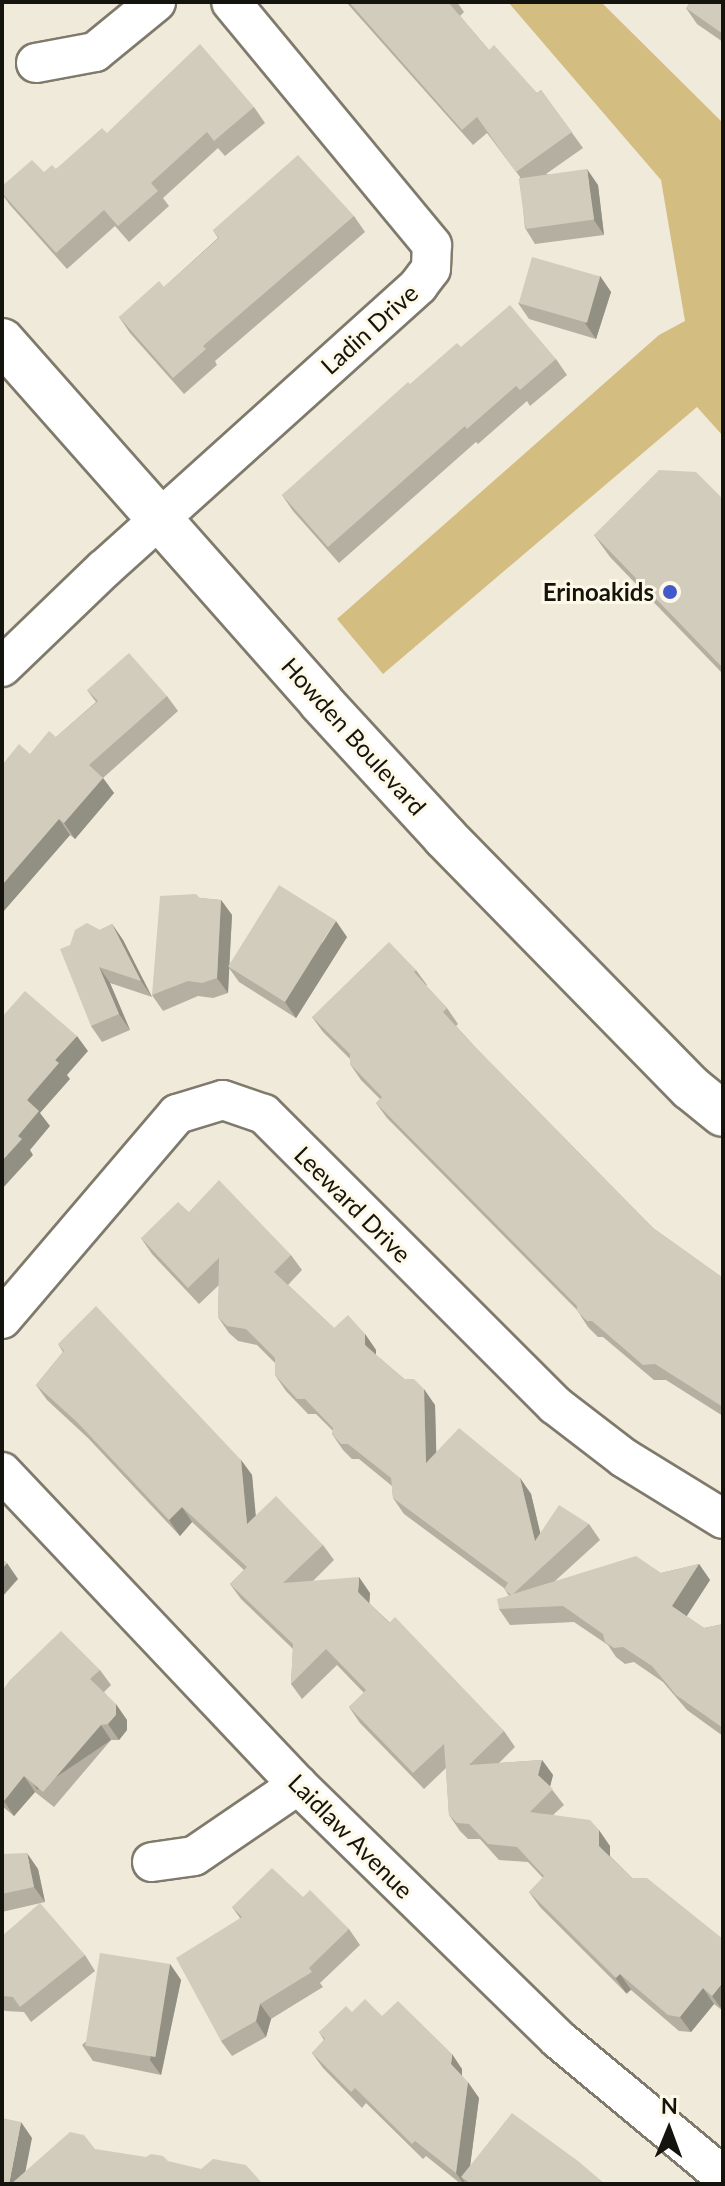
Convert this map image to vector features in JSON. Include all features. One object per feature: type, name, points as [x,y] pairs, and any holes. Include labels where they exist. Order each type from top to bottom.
[{"type":"street","points":[[36,63],[95,52],[156,2]]},
{"type":"street","name":"Ladin Drive","points":[[2,667],[160,519],[418,286],[431,269],[432,245],[231,2]]},
{"type":"street","name":"Howden Boulevard","points":[[2,341],[445,837],[691,1088],[723,1114]]},
{"type":"street","name":"Leeward Drive","points":[[2,1319],[177,1114],[223,1100],[264,1114],[555,1405],[624,1458],[723,1519]]},
{"type":"street","name":"Laidlaw Avenue","points":[[2,1472],[298,1785],[558,2039],[718,2161]]},
{"type":"street","points":[[152,1862],[194,1856],[298,1785]]},
{"type":"shaded area","points":[[508,2],[601,2],[723,123],[723,436],[697,407],[383,674],[337,619],[659,335],[685,321],[661,180]]},
{"type":"building","points":[[349,2],[448,2],[489,50],[494,45],[537,93],[541,90],[572,132],[516,172],[477,117],[462,130]]},
{"type":"building","points":[[690,2],[723,2],[723,34],[686,8]]},
{"type":"building","points":[[200,44],[254,107],[214,141],[207,132],[151,183],[158,191],[118,226],[104,210],[56,253],[2,193],[2,186],[32,160],[44,172],[52,165],[56,169],[102,128],[107,133]]},
{"type":"building","points":[[298,155],[354,216],[203,346],[206,349],[173,378],[119,317],[159,281],[164,287],[219,238],[213,230]]},
{"type":"building","points":[[587,169],[594,220],[526,229],[519,179]]},
{"type":"building","points":[[532,257],[600,277],[587,323],[519,303]]},
{"type":"building","points":[[510,305],[556,359],[520,390],[516,386],[467,429],[465,426],[328,547],[282,495],[408,382],[410,384],[457,343],[461,347]]},
{"type":"building","points":[[659,470],[696,472],[723,499],[723,668],[594,535]]},
{"type":"building","points":[[129,653],[167,696],[89,765],[103,778],[64,823],[59,819],[2,885],[2,765],[19,744],[30,754],[49,731],[56,737],[98,701],[87,690]]},
{"type":"building","points":[[279,885],[336,921],[285,1002],[228,966]]},
{"type":"building","points":[[196,894],[200,898],[221,900],[217,978],[202,983],[188,981],[152,995],[160,896]]},
{"type":"building","points":[[87,923],[100,930],[112,924],[141,981],[99,967],[119,1014],[91,1026],[60,949],[70,945],[75,930]]},
{"type":"building","points":[[389,942],[416,970],[414,972],[447,1008],[443,1012],[476,1048],[653,1228],[723,1278],[723,1407],[655,1364],[643,1365],[592,1321],[587,1321],[577,1311],[577,1306],[376,1103],[382,1097],[350,1064],[350,1054],[312,1017]]},
{"type":"building","points":[[25,991],[77,1036],[55,1060],[59,1063],[27,1100],[39,1111],[18,1136],[22,1139],[2,1161],[2,1017]]},
{"type":"building","points":[[219,1180],[291,1255],[274,1272],[334,1328],[348,1315],[365,1334],[365,1345],[404,1379],[414,1379],[424,1389],[426,1463],[459,1428],[520,1478],[535,1541],[559,1505],[589,1524],[513,1594],[636,1556],[661,1573],[699,1564],[672,1606],[704,1628],[723,1624],[723,1728],[676,1695],[652,1666],[623,1647],[614,1648],[605,1642],[603,1634],[563,1606],[499,1609],[497,1599],[511,1595],[504,1589],[508,1583],[393,1498],[391,1478],[348,1444],[341,1444],[332,1434],[333,1428],[305,1399],[297,1399],[275,1375],[275,1358],[246,1329],[227,1326],[218,1317],[219,1258],[188,1288],[141,1238],[178,1202],[189,1212]]},
{"type":"building","points":[[96,1306],[241,1460],[247,1524],[276,1496],[323,1545],[283,1583],[359,1577],[358,1592],[389,1623],[395,1617],[504,1731],[469,1765],[542,1760],[538,1775],[553,1789],[530,1812],[590,1820],[599,1830],[599,1846],[632,1878],[647,1878],[723,1939],[723,1982],[712,1996],[703,1988],[680,2017],[668,2015],[620,1974],[616,1978],[529,1892],[544,1876],[517,1847],[488,1844],[469,1824],[457,1823],[449,1815],[444,1744],[413,1773],[349,1707],[366,1690],[326,1649],[291,1684],[293,1644],[230,1584],[247,1567],[182,1507],[169,1520],[77,1422],[36,1385],[64,1351],[58,1344]]},
{"type":"building","points":[[61,1631],[100,1670],[90,1679],[116,1704],[116,1715],[108,1724],[101,1725],[43,1792],[24,1776],[4,1801],[2,1691]]},
{"type":"building","points":[[27,1853],[34,1887],[2,1894],[2,1854]]},
{"type":"building","points":[[272,1868],[303,1897],[310,1890],[349,1929],[309,1968],[312,1972],[260,2004],[256,2021],[221,2041],[176,1958],[242,1917],[232,1907]]},
{"type":"building","points":[[40,1903],[85,1955],[20,2007],[13,1997],[2,1996],[2,1936]]},
{"type":"building","points":[[100,1953],[170,1964],[155,2057],[85,2046]]},
{"type":"building","points":[[365,1999],[382,2016],[398,2001],[452,2054],[451,2064],[468,2082],[456,2173],[415,2141],[412,2144],[355,2088],[351,2092],[312,2053],[325,2039],[319,2032],[346,2006],[352,2012]]},
{"type":"building","points":[[512,2113],[605,2184],[471,2184],[461,2177]]},
{"type":"building","points":[[2,2118],[21,2122],[9,2184],[2,2184]]},
{"type":"building","points":[[70,2132],[84,2135],[95,2149],[146,2157],[151,2154],[163,2156],[168,2161],[201,2169],[213,2159],[246,2165],[262,2183],[270,2184],[11,2184]]},
{"type":"place","name":"Erinoakids","points":[[670,592]]}]
